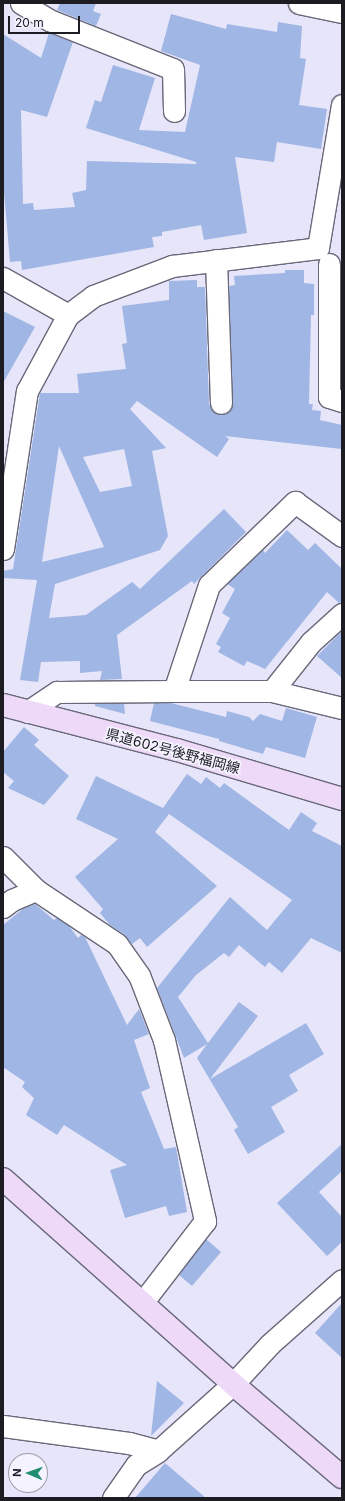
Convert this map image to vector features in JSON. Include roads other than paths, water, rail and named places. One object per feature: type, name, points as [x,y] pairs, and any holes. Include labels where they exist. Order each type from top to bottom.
[{"type":"street","points":[[21,3],[49,20],[173,69],[174,111]]},
{"type":"street","points":[[299,3],[342,12]]},
{"type":"street","points":[[342,104],[330,259],[329,397],[342,401]]},
{"type":"street","points":[[3,549],[27,391],[68,315],[93,296],[172,266],[216,260],[330,259]]},
{"type":"street","points":[[216,260],[221,403]]},
{"type":"street","points":[[3,278],[68,315]]},
{"type":"street","points":[[174,691],[210,585],[295,502],[342,536]]},
{"type":"street","points":[[272,691],[311,642],[342,614]]},
{"type":"street","points":[[27,712],[57,692],[272,691],[342,708]]},
{"type":"street","name":"県道602号後野福岡線","points":[[3,705],[176,750],[342,799]]},
{"type":"street","points":[[3,857],[36,890],[117,944],[139,975],[164,1040],[205,1221],[142,1303]]},
{"type":"street","points":[[3,907],[12,900],[36,890]]},
{"type":"street","points":[[3,1179],[233,1384],[342,1477]]},
{"type":"street","points":[[113,1498],[136,1465],[158,1451],[233,1384],[270,1344],[342,1280]]},
{"type":"street","points":[[3,1426],[129,1443],[158,1451]]}]
